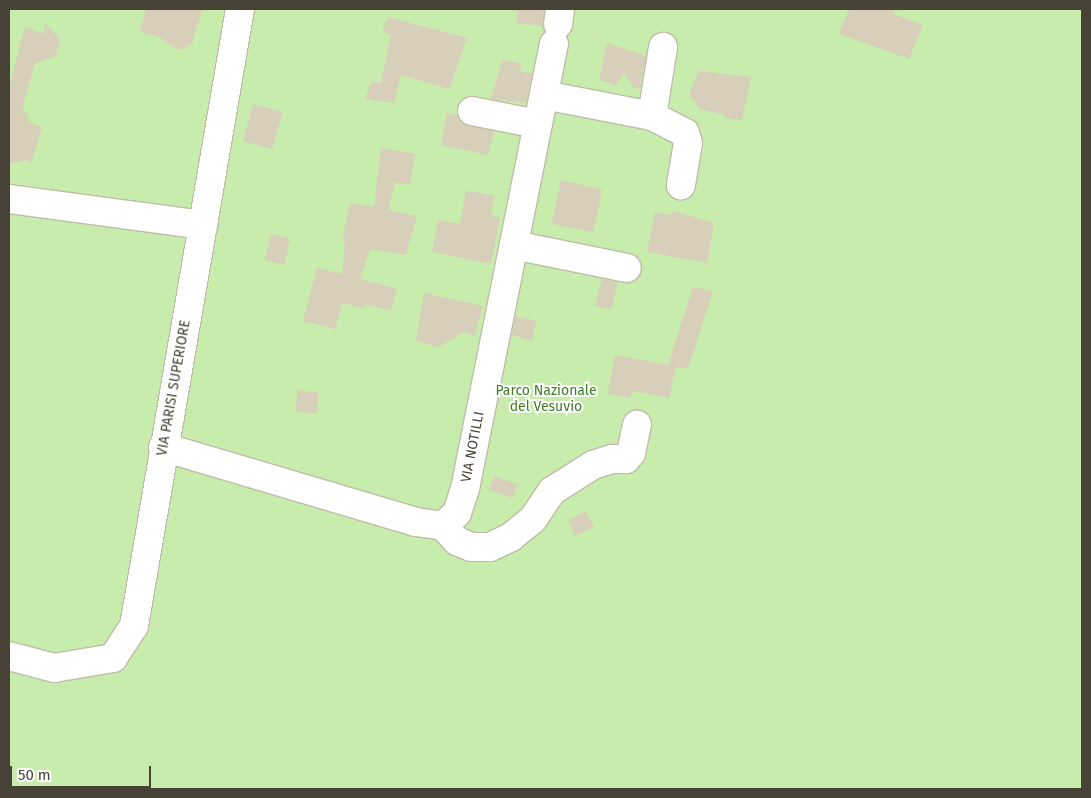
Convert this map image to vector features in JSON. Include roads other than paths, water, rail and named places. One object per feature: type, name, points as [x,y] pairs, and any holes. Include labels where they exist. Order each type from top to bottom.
[{"type":"street","name":"VIA PARISI SUPERIORE","points":[[9,656],[54,668],[113,658],[134,626],[163,447],[240,9]]},
{"type":"street","name":"VIA NOTILLI","points":[[443,526],[457,513],[465,489],[557,26]]},
{"type":"street","points":[[652,116],[663,47]]},
{"type":"street","points":[[544,95],[652,116],[685,132],[688,143],[682,185]]},
{"type":"street","points":[[472,112],[538,124]]},
{"type":"street","points":[[9,199],[203,225]]},
{"type":"street","points":[[514,245],[627,268]]},
{"type":"street","points":[[163,447],[416,522],[443,526],[457,541],[472,547],[490,547],[511,537],[533,519],[552,491],[593,465],[612,459],[626,459],[631,453],[637,425]]},
{"type":"park label","name":"Parco Nazionale del Vesuvio","points":[[546,400]]}]
